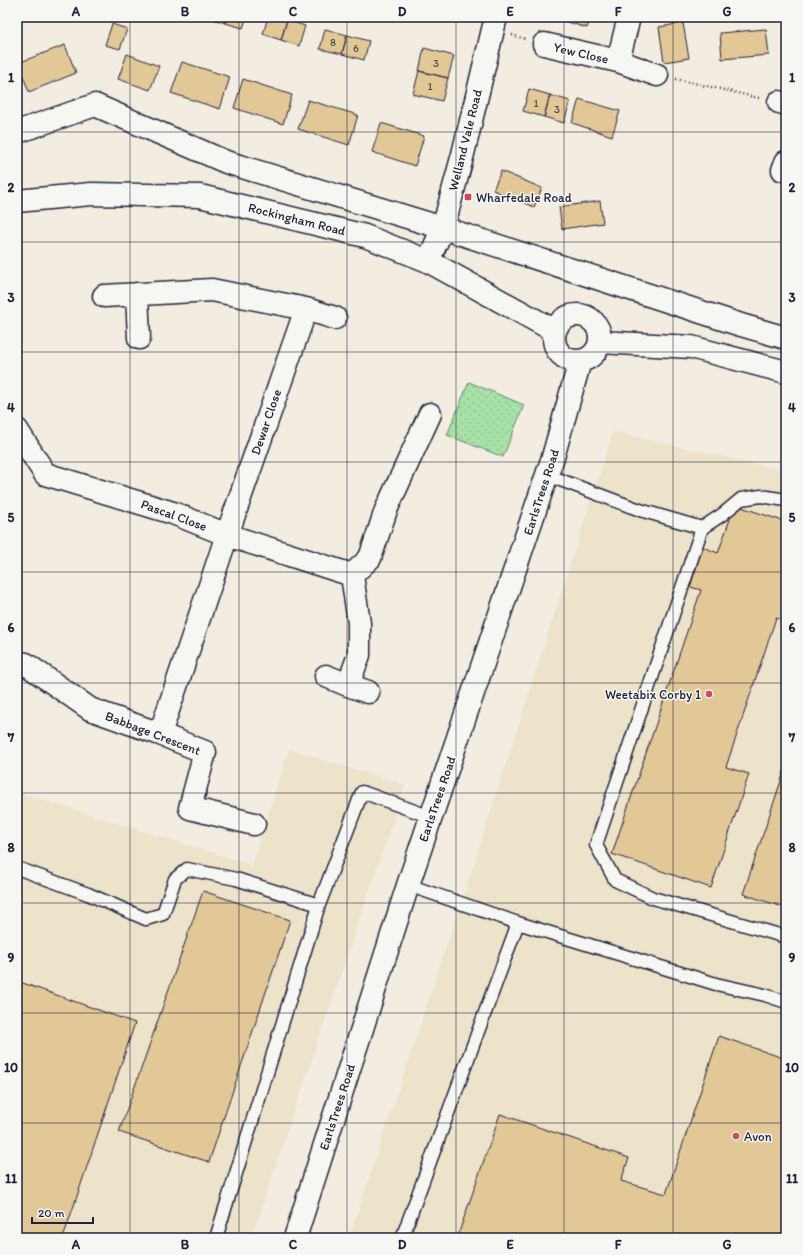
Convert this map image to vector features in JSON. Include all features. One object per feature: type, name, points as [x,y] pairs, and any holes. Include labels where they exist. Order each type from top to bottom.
[{"type":"street","name":"Yew Close","points":[[618,61],[629,17]]},
{"type":"street","name":"Welland Vale Road","points":[[428,261],[443,228],[463,154],[490,21]]},
{"type":"street","name":"Yew Close","points":[[544,44],[618,61],[657,75]]},
{"type":"street","points":[[17,132],[95,105],[226,162],[443,228],[741,325],[786,338]]},
{"type":"street","name":"Rockingham Road","points":[[17,201],[92,194],[200,196],[365,236],[428,261],[555,331]]},
{"type":"street","points":[[104,296],[212,290],[306,309],[335,318]]},
{"type":"street","points":[[137,294],[139,338]]},
{"type":"street","name":"Dewar Close","points":[[160,734],[227,535],[306,309]]},
{"type":"street","points":[[572,315],[580,315],[592,320],[597,326],[600,333],[600,342],[597,349],[586,360],[572,360],[559,352],[555,345],[555,331],[565,318],[572,315]]},
{"type":"street","points":[[600,342],[691,347],[786,372]]},
{"type":"street","name":"EarlsTrees Road","points":[[295,1238],[408,885],[553,457],[580,361]]},
{"type":"street","points":[[326,676],[358,689],[359,624],[352,576],[370,558],[386,510],[430,414]]},
{"type":"street","name":"Pascal Close","points":[[17,430],[45,474],[173,513],[227,535],[352,576]]},
{"type":"street","name":"Babbage Crescent","points":[[17,662],[26,664],[90,709],[206,752],[190,808],[254,824]]},
{"type":"lane","points":[[547,475],[640,510],[702,528]]},
{"type":"lane","points":[[786,500],[761,496],[741,499],[723,514],[702,528],[596,846],[615,880],[652,898],[786,937]]},
{"type":"lane","points":[[216,1238],[319,905],[362,792],[431,817]]},
{"type":"lane","points":[[17,868],[88,894],[146,919],[163,914],[175,879],[187,869],[236,880],[319,905]]},
{"type":"lane","points":[[408,885],[518,922],[716,984],[765,995],[786,1002]]},
{"type":"lane","points":[[402,1238],[518,922]]},
{"type":"path","points":[[490,21],[544,44]]},
{"type":"path","points":[[657,75],[783,103]]},
{"type":"shaded area","points":[[613,432],[786,471],[786,1238],[349,1238],[474,864]]},
{"type":"shaded area","points":[[289,749],[405,785],[251,1238],[17,1238],[17,792],[252,865]]},
{"type":"green space","points":[[469,382],[524,405],[503,457],[447,435]]},
{"type":"building","points":[[207,17],[227,17],[225,23]]},
{"type":"building","points":[[227,17],[247,17],[243,28],[225,23]]},
{"type":"building","points":[[268,17],[277,17],[287,20],[281,40],[263,34]]},
{"type":"building","points":[[565,17],[591,17],[587,28],[564,21]]},
{"type":"building","points":[[287,20],[305,26],[299,46],[281,40]]},
{"type":"building","points":[[683,23],[689,58],[664,62],[659,27]]},
{"type":"building","points":[[112,24],[127,29],[120,49],[105,45]]},
{"type":"building","points":[[325,29],[347,35],[342,54],[320,49]]},
{"type":"building","points":[[766,29],[769,55],[722,59],[720,33]]},
{"type":"building","points":[[347,35],[369,41],[364,60],[342,54]]},
{"type":"building","points":[[65,45],[76,73],[29,92],[18,63]]},
{"type":"building","points":[[424,48],[454,56],[448,78],[419,71]]},
{"type":"building","points":[[127,54],[159,66],[150,90],[118,79]]},
{"type":"building","points":[[182,62],[230,77],[220,109],[171,93]]},
{"type":"building","points":[[419,71],[448,78],[442,101],[413,94]]},
{"type":"building","points":[[243,79],[292,95],[283,124],[234,108]]},
{"type":"building","points":[[17,83],[22,96],[17,98]]},
{"type":"building","points":[[529,89],[550,95],[544,117],[523,111]]},
{"type":"building","points":[[550,95],[570,101],[564,123],[544,117]]},
{"type":"building","points":[[579,99],[620,111],[612,136],[572,123]]},
{"type":"building","points":[[308,100],[358,115],[349,145],[298,129]]},
{"type":"building","points":[[381,123],[424,136],[415,166],[372,152]]},
{"type":"building","points":[[501,171],[542,188],[534,207],[493,190]]},
{"type":"building","points":[[600,201],[603,223],[562,229],[559,207]]},
{"type":"building","name":"Weetabix Corby 1","points":[[735,505],[786,522],[786,621],[776,618],[726,767],[749,774],[711,888],[612,854],[701,590],[690,587],[703,547],[718,553]]},
{"type":"building","points":[[786,766],[786,908],[743,894]]},
{"type":"building","points":[[203,891],[290,920],[209,1162],[119,1132]]},
{"type":"building","points":[[17,981],[135,1023],[63,1238],[17,1238]]},
{"type":"building","name":"Avon","points":[[719,1036],[786,1059],[786,1238],[457,1238],[500,1114],[629,1158],[621,1181],[666,1194]]},
{"type":"place","name":"Wharfedale Road","points":[[468,197]]},
{"type":"place","name":"Weetabix Corby 1","points":[[709,694]]},
{"type":"place","name":"Avon","points":[[736,1136]]}]
